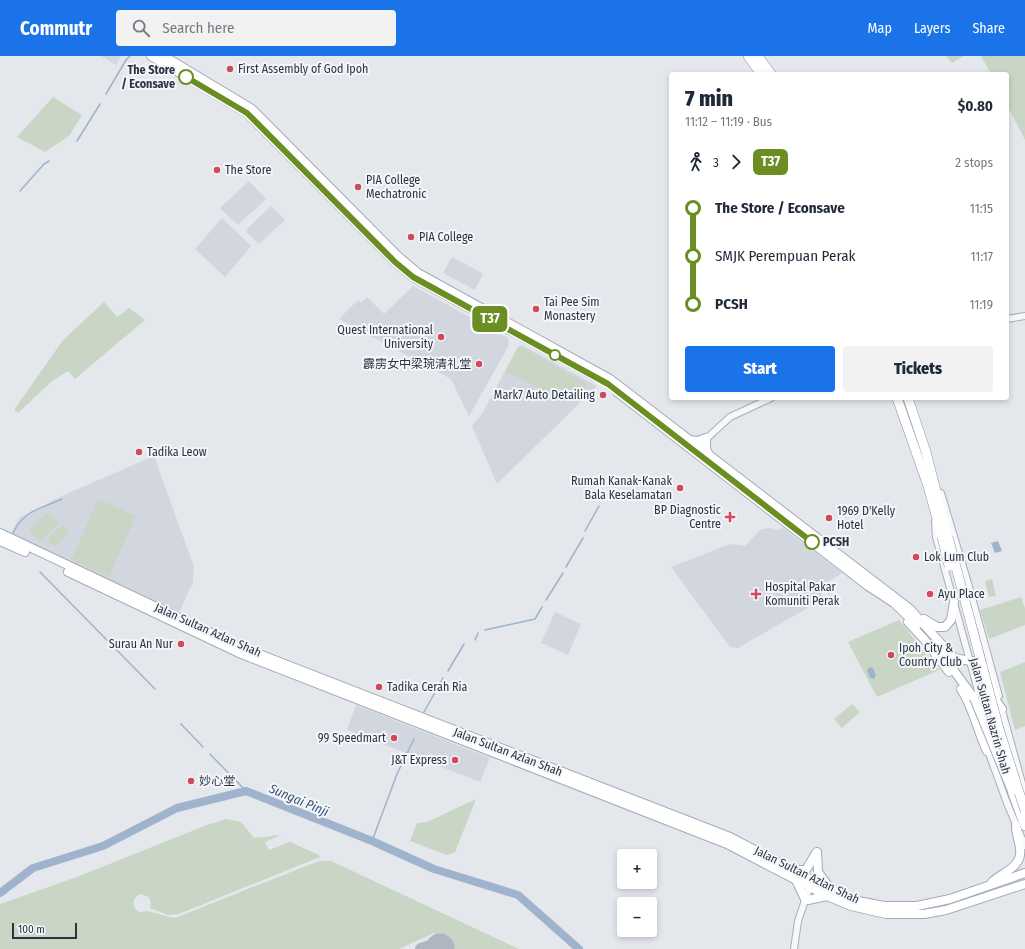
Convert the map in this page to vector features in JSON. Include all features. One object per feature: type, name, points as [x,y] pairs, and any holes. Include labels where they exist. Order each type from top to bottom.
[{"type":"highway","points":[[748,56],[760,72]]},
{"type":"highway","points":[[758,56],[770,72]]},
{"type":"highway","name":"Jalan Sultan Nazrin Shah","points":[[898,400],[928,486],[933,509],[945,537],[999,729],[1025,811]]},
{"type":"highway","name":"Jalan Sultan Nazrin Shah","points":[[909,400],[926,452],[945,537],[992,726],[1012,791],[1020,828]]},
{"type":"main road","points":[[151,56],[247,113],[395,262],[413,277],[608,384],[687,442],[699,448],[706,457],[910,610],[934,626],[943,627],[951,620],[954,602]]},
{"type":"main road","points":[[164,56],[252,109],[412,268],[610,380],[868,586],[911,625],[956,681],[972,706],[980,735],[987,751]]},
{"type":"main road","points":[[503,320],[516,329],[517,335]]},
{"type":"main road","points":[[687,442],[698,441],[706,438],[706,457]]},
{"type":"main road","name":"Jalan Sultan Azlan Shah","points":[[0,533],[241,647],[730,838],[791,869],[811,885]]},
{"type":"main road","points":[[0,537],[20,549]]},
{"type":"main road","name":"Jalan Sultan Azlan Shah","points":[[0,541],[20,549],[239,653],[727,844],[795,878],[829,892],[872,905],[902,907],[938,903],[1025,873]]},
{"type":"main road","points":[[868,586],[894,603],[927,635],[974,698],[984,720],[1000,766],[1012,791]]},
{"type":"main road","points":[[910,610],[954,658],[982,663],[987,668],[997,702],[1002,709]]},
{"type":"main road","points":[[442,726],[490,748],[494,753]]},
{"type":"main road","points":[[989,886],[996,878],[1014,866],[1018,861],[1020,849],[1016,836],[1020,828]]},
{"type":"main road","points":[[791,869],[800,871],[806,870],[817,852],[818,872],[829,892],[807,899],[795,878]]},
{"type":"main road","name":"Jalan Sultan Azlan Shah","points":[[829,892],[868,911],[905,914],[946,910],[1025,884]]},
{"type":"main road","points":[[1010,890],[1025,890]]},
{"type":"street","points":[[1009,320],[1025,316]]},
{"type":"street","points":[[699,448],[706,438],[730,417],[767,400]]},
{"type":"street","points":[[926,452],[936,477],[967,578],[1025,794]]},
{"type":"street","points":[[933,509],[936,537],[980,699],[982,727],[987,745],[987,751],[1020,828],[1025,846]]},
{"type":"street","points":[[1020,828],[1025,838]]},
{"type":"street","points":[[798,949],[802,922],[811,885]]},
{"type":"street","points":[[794,949],[798,920],[807,899]]},
{"type":"shaded area","points":[[101,56],[121,56],[116,65]]},
{"type":"shaded area","points":[[249,181],[266,199],[238,225],[220,208]]},
{"type":"shaded area","points":[[271,206],[285,220],[259,244],[246,232],[247,229]]},
{"type":"shaded area","points":[[222,218],[251,246],[225,277],[195,249]]},
{"type":"shaded area","points":[[452,257],[482,273],[475,290],[443,273]]},
{"type":"shaded area","points":[[413,286],[508,338],[509,345],[469,416],[451,379],[339,319],[358,300],[361,303],[367,297],[384,314]]},
{"type":"shaded area","points":[[522,345],[597,386],[497,484],[472,426],[482,414],[518,347]]},
{"type":"shaded area","points":[[154,456],[194,567],[193,582],[179,612],[11,534],[19,518],[64,495]]},
{"type":"shaded area","name":"Hospital Pakar Komuniti Perak","points":[[769,528],[777,530],[783,528],[842,573],[819,588],[823,599],[738,648],[730,647],[671,567],[730,544],[745,546],[760,530]]},
{"type":"shaded area","points":[[555,612],[581,624],[568,655],[541,643]]},
{"type":"shaded area","points":[[356,705],[490,758],[480,782],[347,730]]},
{"type":"green space","points":[[946,56],[964,56],[952,63]]},
{"type":"green space","points":[[981,56],[1025,56],[1025,140],[1009,109],[1009,72],[990,72]]},
{"type":"green space","points":[[53,97],[82,115],[69,136],[45,152],[17,137]]},
{"type":"green space","points":[[104,302],[117,317],[129,308],[145,320],[75,379],[68,371],[52,381],[18,413],[14,410],[63,340]]},
{"type":"green space","points":[[518,347],[522,347],[587,384],[573,401],[554,392],[552,395],[505,371]]},
{"type":"green space","points":[[98,499],[136,516],[109,577],[71,560]]},
{"type":"green space","points":[[48,512],[59,523],[40,542],[29,530]]},
{"type":"green space","points":[[63,525],[70,532],[55,547],[47,539]]},
{"type":"green space","points":[[992,579],[996,596],[989,597],[985,581]]},
{"type":"green space","points":[[1021,597],[1025,608],[1025,625],[989,639],[980,610]]},
{"type":"green space","name":"Ipoh City & Country Club","points":[[899,620],[939,670],[877,697],[848,642]]},
{"type":"green space","points":[[1025,662],[1025,726],[1015,730],[1000,672]]},
{"type":"green space","points":[[852,704],[860,712],[842,728],[834,719]]},
{"type":"green space","points":[[476,799],[455,852],[447,855],[410,841],[417,823],[427,822]]},
{"type":"green space","points":[[226,819],[241,822],[254,838],[281,835],[265,842],[269,850],[290,842],[319,855],[320,857],[179,914],[168,915],[150,908],[151,904],[149,897],[140,894],[134,900],[136,910],[139,912],[147,911],[174,918],[306,866],[320,861],[331,861],[519,949],[441,949],[434,933],[399,949],[0,949],[0,904],[77,877],[207,825]]},
{"type":"water","points":[[998,541],[1002,551],[995,553],[991,543]]},
{"type":"water","points":[[869,667],[873,668],[876,675],[874,679],[870,678],[867,671]]},
{"type":"waterway","points":[[106,94],[126,60],[130,56]]},
{"type":"waterway","points":[[77,141],[100,104]]},
{"type":"waterway","points":[[20,191],[44,164],[49,161]]},
{"type":"waterway","points":[[13,533],[22,519],[33,511],[62,499]]},
{"type":"waterway","points":[[585,531],[599,506]]},
{"type":"waterway","points":[[566,567],[583,538]]},
{"type":"waterway","points":[[40,572],[155,689]]},
{"type":"waterway","points":[[546,600],[563,573]]},
{"type":"waterway","points":[[485,630],[535,619],[542,607]]},
{"type":"waterway","points":[[475,640],[478,633]]},
{"type":"waterway","points":[[448,671],[464,644]]},
{"type":"waterway","points":[[424,712],[443,678]]},
{"type":"waterway","points":[[181,724],[203,747]]},
{"type":"waterway","points":[[372,841],[397,774],[414,739]]},
{"type":"waterway","points":[[210,754],[246,791]]},
{"type":"waterway","name":"Sungai Pinji","points":[[0,893],[33,868],[103,846],[177,808],[246,791],[372,841],[434,869],[518,895],[579,949]]},
{"type":"taxiway","points":[[421,949],[427,947],[433,949]]},
{"type":"bus line","name":"T37","points":[[186,77],[247,113],[395,262],[413,277],[608,384],[812,542]]},
{"type":"place","name":"First Assembly of God Ipoh","points":[[230,69]]},
{"type":"place","name":"The Store / Econsave","points":[[186,77]]},
{"type":"place","name":"The Store","points":[[217,170]]},
{"type":"place","name":"PIA College Mechatronic","points":[[358,187]]},
{"type":"place","name":"PIA College","points":[[411,237]]},
{"type":"place","name":"Tai Pee Sim Monastery","points":[[536,309]]},
{"type":"place","name":"Quest International University","points":[[441,337]]},
{"type":"place","name":"霹雳女中梁琬清礼堂","points":[[479,364]]},
{"type":"place","name":"Mark7 Auto Detailing","points":[[603,395]]},
{"type":"place","name":"Tadika Leow","points":[[139,452]]},
{"type":"place","name":"Rumah Kanak-Kanak Bala Keselamatan","points":[[680,488]]},
{"type":"place","name":"BP Diagnostic Centre","points":[[730,517]]},
{"type":"place","name":"1969 D'Kelly Hotel","points":[[829,518]]},
{"type":"place","name":"PCSH","points":[[812,542]]},
{"type":"place","name":"Lok Lum Club","points":[[916,557]]},
{"type":"place","name":"Hospital Pakar Komuniti Perak","points":[[756,594]]},
{"type":"place","name":"Ayu Place","points":[[930,594]]},
{"type":"place","name":"Surau An Nur","points":[[181,644]]},
{"type":"place","name":"Ipoh City & Country Club","points":[[891,655]]},
{"type":"place","name":"Tadika Cerah Ria","points":[[379,687]]},
{"type":"place","name":"99 Speedmart","points":[[394,738]]},
{"type":"place","name":"J&T Express","points":[[455,760]]},
{"type":"place","name":"妙心堂","points":[[191,781]]}]
